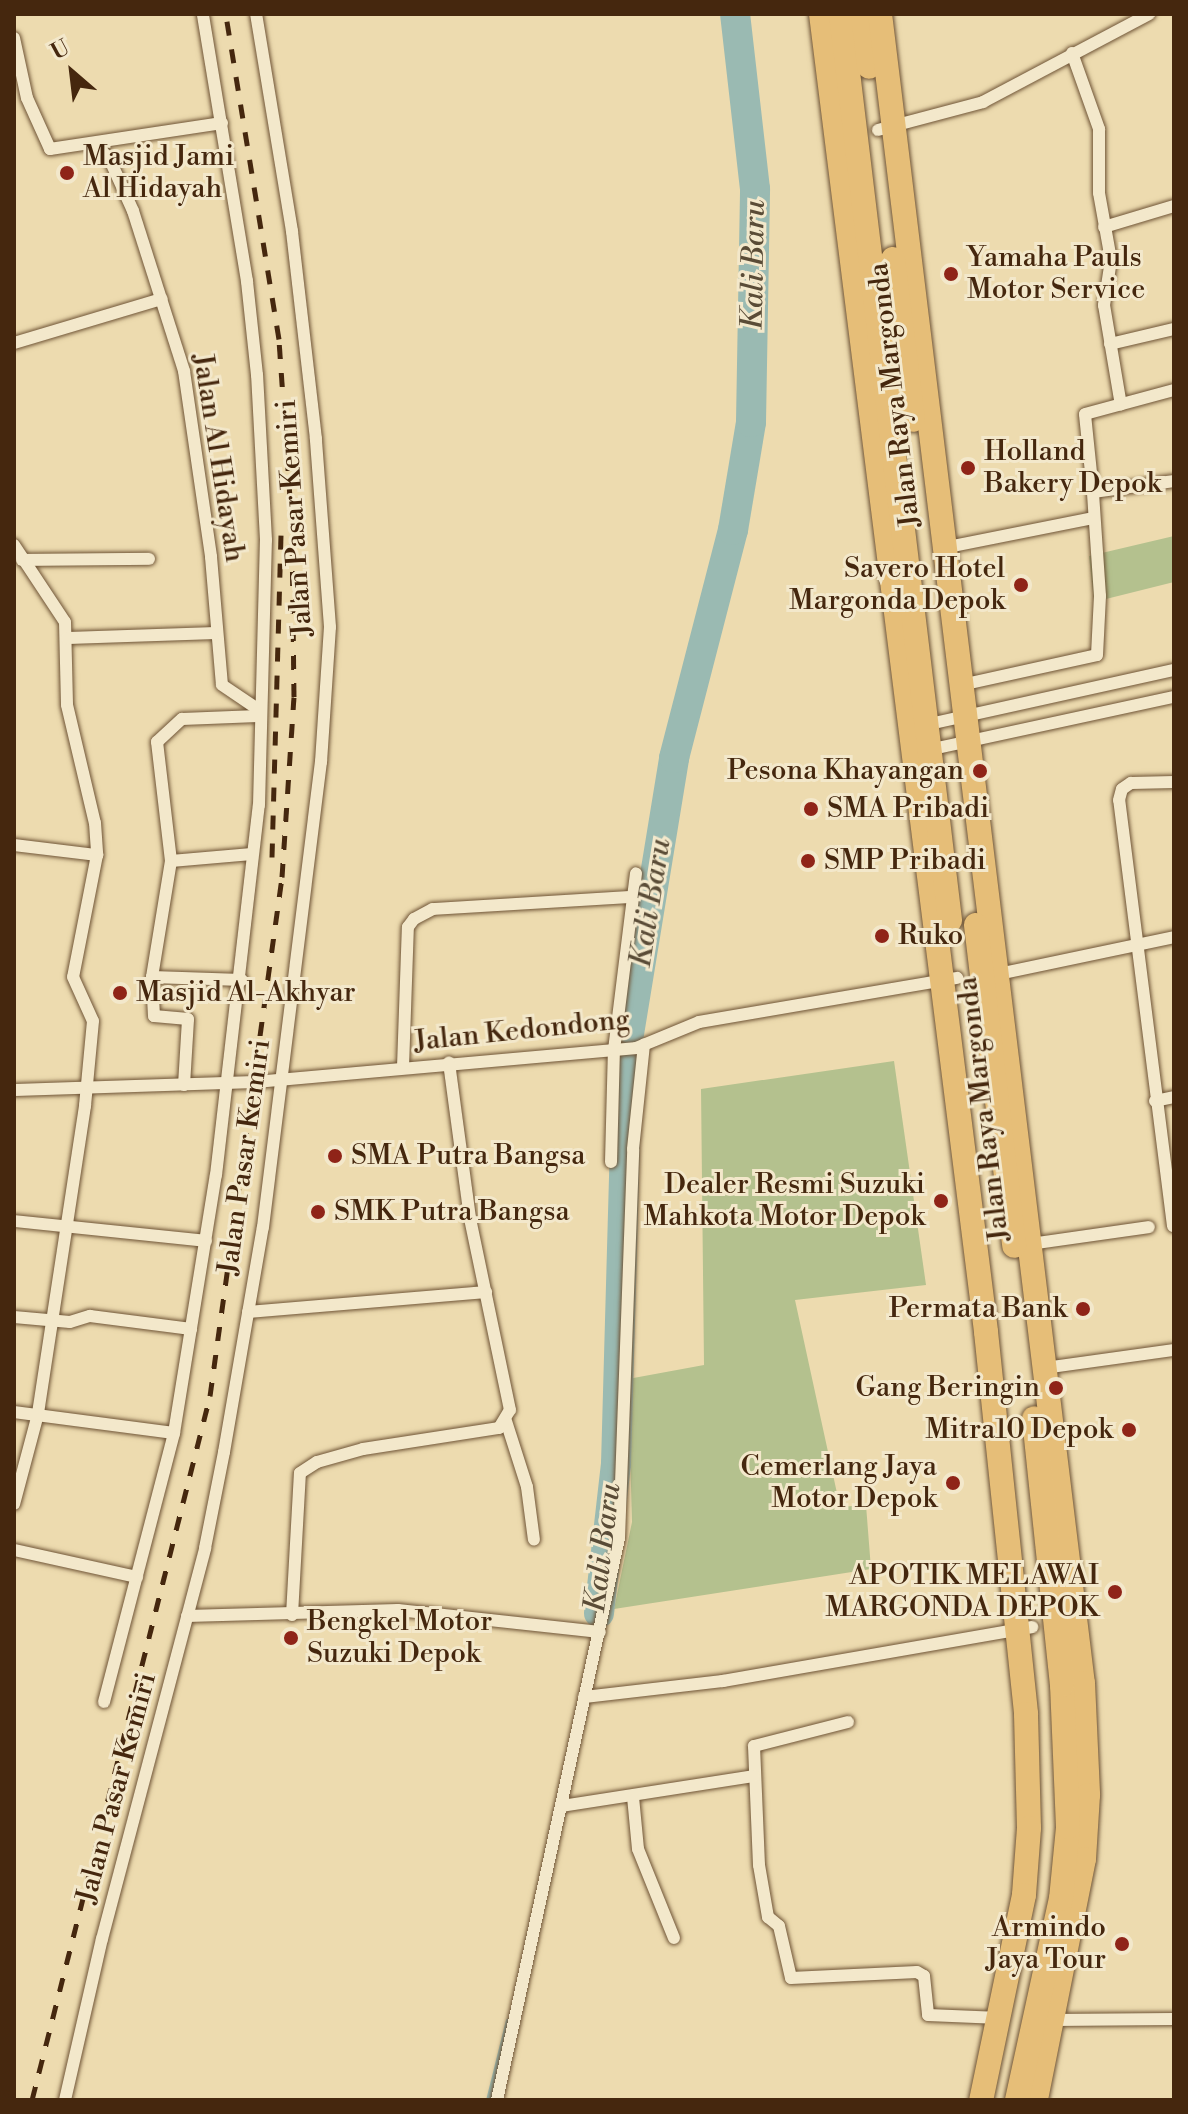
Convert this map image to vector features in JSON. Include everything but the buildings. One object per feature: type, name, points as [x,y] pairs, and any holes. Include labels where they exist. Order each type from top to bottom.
[{"type":"highway","name":"Jalan Raya Margonda","points":[[821,14],[949,979],[1025,1628],[1045,1769],[1043,1833],[1008,2005],[996,2100]]},
{"type":"highway","name":"Jalan Raya Margonda","points":[[841,14],[910,677],[925,725],[949,979]]},
{"type":"highway","name":"Jalan Raya Margonda","points":[[863,14],[885,129],[943,548],[961,685],[958,719]]},
{"type":"highway","name":"Jalan Raya Margonda","points":[[880,14],[885,129],[958,719],[1021,1297],[1072,1684]]},
{"type":"highway","name":"Jalan Raya Margonda","points":[[961,745],[999,974],[1044,1368],[1072,1684],[1066,1857],[1043,2020],[1036,2100]]},
{"type":"highway","name":"Jalan Raya Margonda","points":[[981,2100],[1008,2005]]},
{"type":"highway","name":"Jalan Raya Margonda","points":[[1017,2100],[1043,2020]]},
{"type":"street","points":[[104,1702],[174,1433],[206,1241],[242,980],[259,805],[259,713],[266,540],[257,375],[222,123],[203,14]]},
{"type":"street","name":"Jalan Pasar Kemiri","points":[[65,2100],[205,1548],[248,1312],[313,840],[330,627],[316,439],[292,231],[256,14]]},
{"type":"street","points":[[885,129],[983,102],[1149,14]]},
{"type":"street","points":[[14,38],[27,98],[50,149],[222,123]]},
{"type":"street","points":[[1072,53],[1099,129],[1104,227],[1111,260],[1104,295],[1121,405]]},
{"type":"street","name":"Jalan Al Hidayah","points":[[96,144],[110,160],[133,211],[191,403],[222,685],[259,713]]},
{"type":"street","points":[[1104,227],[1174,206]]},
{"type":"street","points":[[14,343],[162,299]]},
{"type":"street","points":[[1110,344],[1174,329]]},
{"type":"street","points":[[961,685],[1097,655],[1100,596],[1093,492],[1083,416],[1174,390]]},
{"type":"street","points":[[1093,492],[1174,481]]},
{"type":"street","points":[[943,548],[1093,518]]},
{"type":"street","points":[[14,545],[59,607],[67,638],[67,705],[95,823],[97,855],[73,977],[93,1021],[85,1089],[38,1414],[14,1504]]},
{"type":"street","points":[[22,560],[149,559]]},
{"type":"street","points":[[67,638],[217,633]]},
{"type":"street","points":[[925,725],[1174,670]]},
{"type":"street","points":[[928,750],[1174,697]]},
{"type":"street","points":[[184,1085],[188,1019],[154,1016],[152,977],[171,861],[157,742],[182,719],[259,713]]},
{"type":"street","points":[[1173,1226],[1131,947],[1119,794],[1131,783],[1174,782]]},
{"type":"street","points":[[14,845],[97,855]]},
{"type":"street","points":[[171,861],[252,854]]},
{"type":"street","points":[[611,1162],[615,1050],[636,873]]},
{"type":"street","points":[[403,1067],[408,927],[414,919],[433,909],[632,897]]},
{"type":"street","points":[[999,974],[1174,937]]},
{"type":"street","points":[[152,977],[242,980]]},
{"type":"street","name":"Jalan Kedondong","points":[[14,1090],[279,1081],[449,1062],[615,1050],[640,1046],[690,1024],[949,979]]},
{"type":"street","points":[[497,2100],[619,1538],[633,1149],[640,1046]]},
{"type":"street","points":[[292,1615],[300,1473],[317,1462],[363,1449],[499,1428],[510,1410],[486,1292],[449,1062]]},
{"type":"street","points":[[1155,1101],[1174,1097]]},
{"type":"street","points":[[14,1221],[206,1241]]},
{"type":"street","points":[[1030,1244],[1149,1227]]},
{"type":"street","points":[[248,1312],[486,1292]]},
{"type":"street","points":[[14,1317],[70,1322],[90,1316],[191,1329]]},
{"type":"street","points":[[1044,1368],[1174,1350]]},
{"type":"street","points":[[14,1412],[174,1433]]},
{"type":"street","points":[[506,1421],[527,1487],[534,1540]]},
{"type":"street","points":[[14,1550],[137,1577]]},
{"type":"street","points":[[187,1616],[398,1610],[600,1632]]},
{"type":"street","points":[[584,1697],[723,1681],[1025,1628]]},
{"type":"street","points":[[848,1722],[757,1742],[754,1776],[768,1917],[779,1926],[791,1978],[917,1972],[924,1976],[928,2015],[1008,2005]]},
{"type":"street","points":[[562,1806],[754,1776]]},
{"type":"street","points":[[633,1797],[638,1849],[674,1938]]},
{"type":"street","points":[[1043,2020],[1174,2019]]},
{"type":"green space","points":[[1174,536],[1174,582],[1094,602],[1089,556]]},
{"type":"green space","points":[[894,1061],[926,1285],[795,1300],[840,1507],[866,1505],[871,1569],[614,1609],[632,1522],[628,1379],[704,1365],[701,1089]]},
{"type":"waterway","name":"Kali Baru","points":[[599,1613],[616,1464],[628,1040],[674,758],[733,530],[751,422],[755,189],[735,14]]},
{"type":"waterway","name":"Kali Baru","points":[[488,2100],[508,2020]]},
{"type":"railway","points":[[32,2100],[210,1396],[282,877],[294,697],[292,526],[279,339],[226,14]]},
{"type":"railway","points":[[272,857],[281,529]]},
{"type":"place","name":"Masjid Jami Al Hidayah","points":[[67,173]]},
{"type":"place","name":"Yamaha Pauls Motor Service","points":[[951,274]]},
{"type":"place","name":"Holland Bakery Depok","points":[[968,468]]},
{"type":"place","name":"Savero Hotel Margonda Depok","points":[[1021,585]]},
{"type":"place","name":"Pesona Khayangan","points":[[980,771]]},
{"type":"place","name":"SMA Pribadi","points":[[811,809]]},
{"type":"place","name":"SMP Pribadi","points":[[808,861]]},
{"type":"place","name":"Ruko","points":[[882,936]]},
{"type":"place","name":"Masjid Al-Akhyar","points":[[120,993]]},
{"type":"place","name":"SMA Putra Bangsa","points":[[335,1156]]},
{"type":"place","name":"Dealer Resmi Suzuki Mahkota Motor Depok","points":[[941,1201]]},
{"type":"place","name":"SMK Putra Bangsa","points":[[318,1212]]},
{"type":"place","name":"Permata Bank","points":[[1083,1309]]},
{"type":"place","name":"Gang Beringin","points":[[1056,1388]]},
{"type":"place","name":"Mitra10 Depok","points":[[1129,1430]]},
{"type":"place","name":"Cemerlang Jaya Motor Depok","points":[[953,1483]]},
{"type":"place","name":"APOTIK MELAWAI MARGONDA DEPOK","points":[[1115,1592]]},
{"type":"place","name":"Bengkel Motor Suzuki Depok","points":[[291,1638]]},
{"type":"place","name":"Armindo Jaya Tour","points":[[1122,1944]]}]
